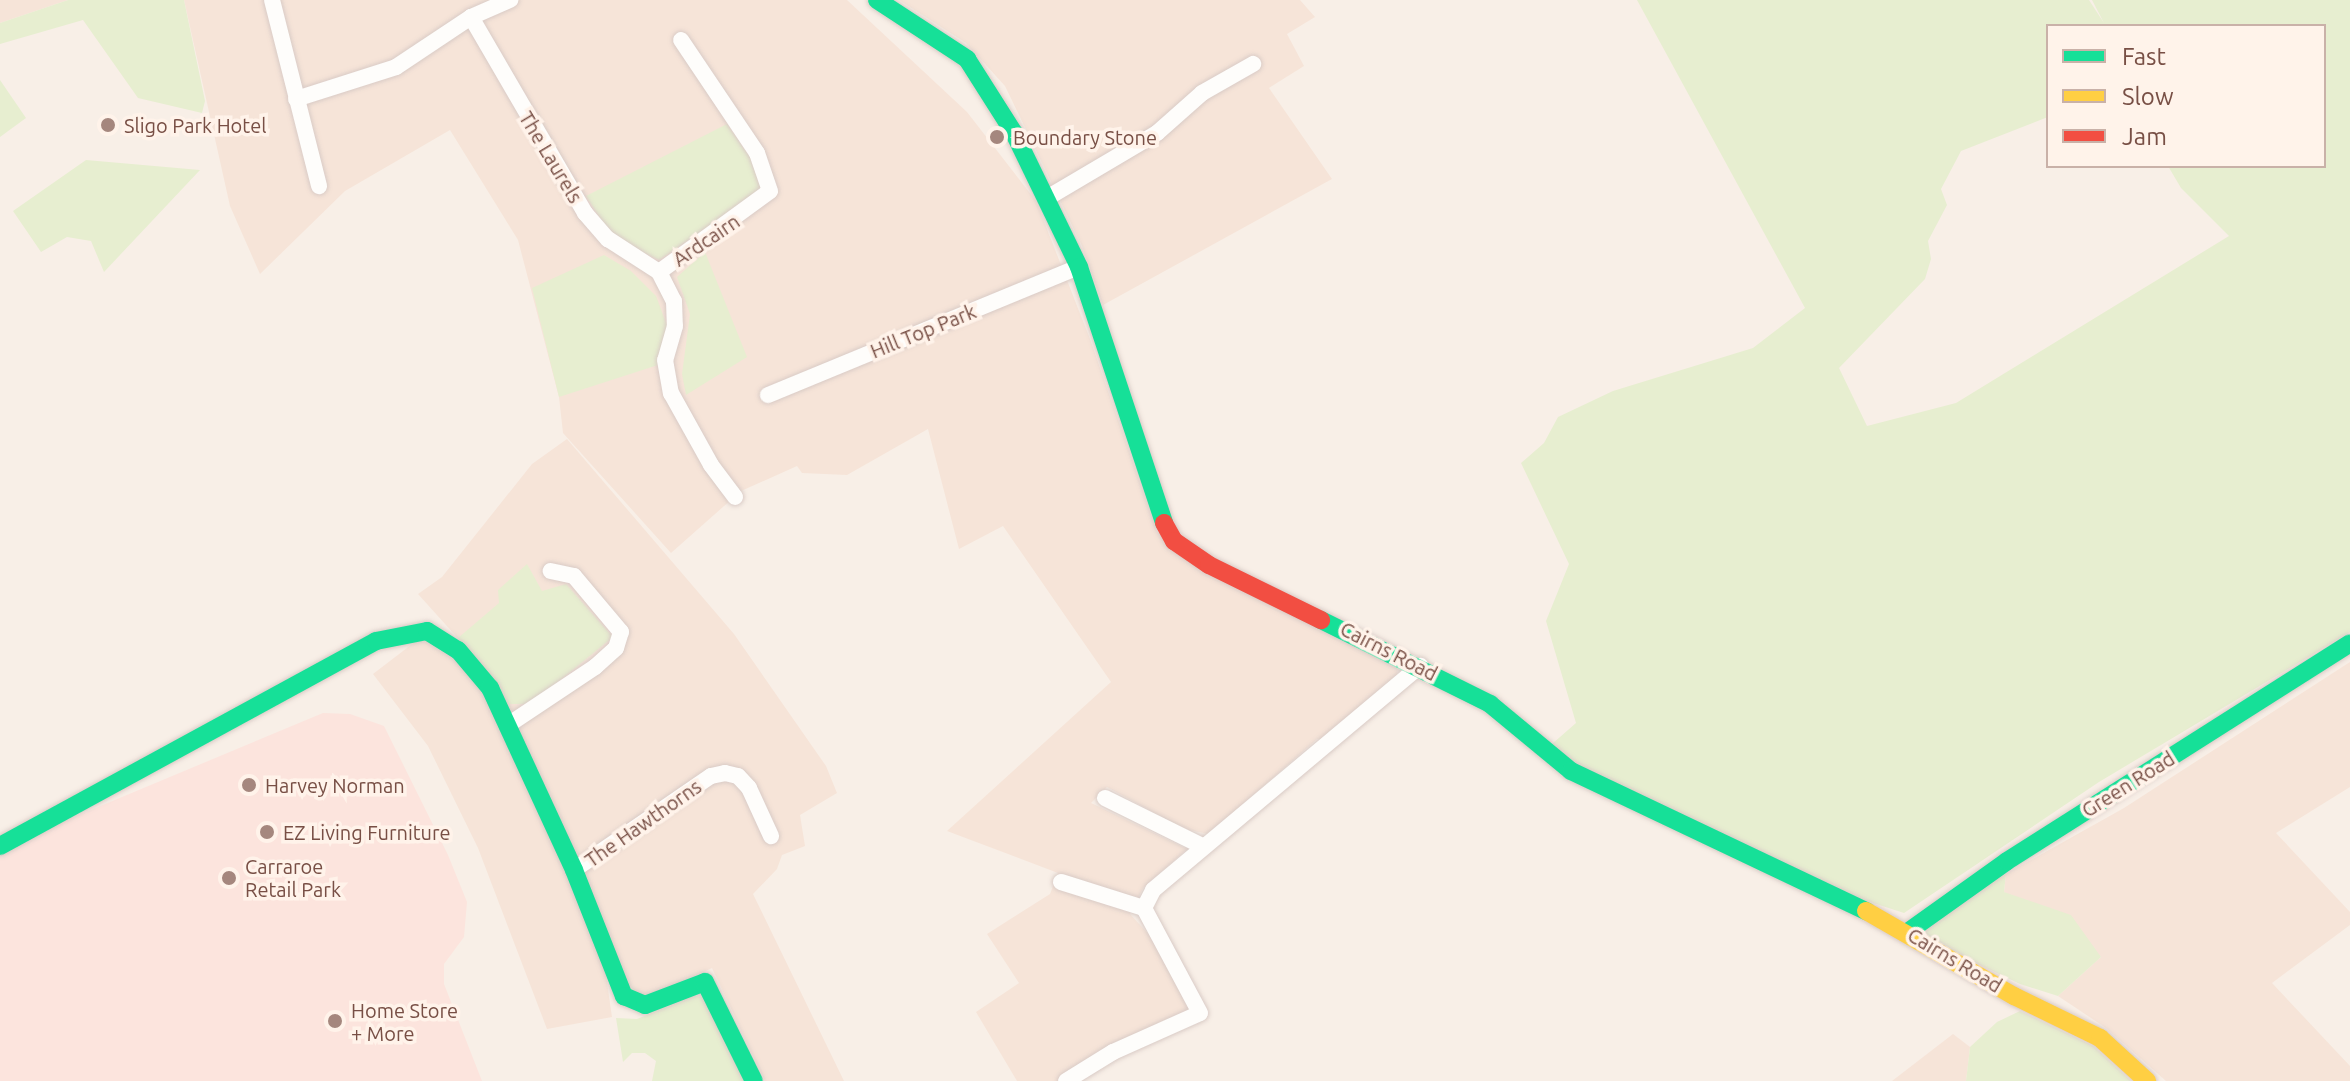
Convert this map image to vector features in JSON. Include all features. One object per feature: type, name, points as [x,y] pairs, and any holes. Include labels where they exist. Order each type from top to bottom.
[{"type":"street","points":[[272,0],[319,186]]},
{"type":"street","points":[[296,99],[396,67],[471,17],[510,0]]},
{"type":"street","name":"Cairns Road","points":[[877,0],[967,59],[990,89],[1079,267],[1156,508],[1174,541],[1209,565],[1420,666],[1490,704],[1571,771],[1909,931],[2014,996],[2100,1038],[2147,1081]]},
{"type":"street","name":"The Laurels","points":[[471,17],[585,213],[608,239],[659,272]]},
{"type":"street","name":"Ardcairn","points":[[681,40],[757,153],[770,191],[659,272],[674,301],[675,326],[665,360],[671,393],[711,465],[735,497]]},
{"type":"street","points":[[1047,198],[1157,133],[1202,93],[1253,64]]},
{"type":"street","name":"Hill Top Park","points":[[768,395],[1079,267]]},
{"type":"street","points":[[508,725],[595,667],[616,648],[621,632],[574,576],[551,571]]},
{"type":"street","name":"The Hawthorns","points":[[0,846],[376,641],[407,631],[442,637],[490,688],[574,870],[624,996],[645,1005],[705,982],[754,1081]]},
{"type":"street","name":"Green Road","points":[[1909,931],[2007,861],[2350,643]]},
{"type":"street","points":[[1144,908],[1153,890],[1420,666]]},
{"type":"street","name":"The Hawthorns","points":[[574,870],[711,776],[725,773],[738,776],[749,788],[771,836]]},
{"type":"street","points":[[1105,798],[1204,847]]},
{"type":"street","points":[[1061,882],[1144,908],[1200,1013],[1113,1052],[1066,1081]]},
{"type":"shaded area","points":[[0,0],[68,0],[0,23]]},
{"type":"shaded area","points":[[184,0],[847,0],[967,112],[1036,201],[1090,339],[1157,532],[1398,664],[1397,678],[1326,740],[1317,739],[1209,834],[1184,829],[1107,787],[1091,803],[1187,849],[1143,888],[1130,914],[1151,937],[1189,1010],[1058,1081],[1017,1081],[976,1012],[1019,983],[987,934],[1050,894],[1058,873],[947,831],[1111,682],[1003,526],[959,549],[928,429],[847,475],[802,473],[797,466],[741,491],[671,553],[563,433],[559,397],[518,240],[450,130],[345,191],[260,274],[230,206]]},
{"type":"shaded area","points":[[899,0],[1300,0],[1315,17],[1287,34],[1304,66],[1269,88],[1332,179],[1103,305],[1082,246],[1005,86],[966,43]]},
{"type":"shaded area","points":[[567,439],[734,634],[826,766],[837,793],[800,815],[805,846],[782,855],[777,869],[753,894],[844,1081],[765,1081],[712,968],[653,995],[639,995],[626,982],[482,665],[418,594],[442,577],[532,464]]},
{"type":"shaded area","points":[[420,638],[454,659],[480,689],[570,877],[606,976],[612,1017],[547,1029],[478,848],[428,746],[373,674]]},
{"type":"shaded area","points":[[2350,662],[2350,787],[2276,833],[2350,912],[2350,925],[2272,983],[2350,1066],[2350,1081],[2166,1081],[2106,1028],[2058,996],[2101,957],[2004,892],[2006,874],[2124,808]]},
{"type":"shaded area","name":"Carraroe Retail Park","points":[[323,713],[350,714],[384,726],[448,855],[467,902],[464,937],[444,964],[444,984],[482,1081],[0,1081],[0,848]]},
{"type":"shaded area","points":[[1953,1034],[1970,1047],[1966,1081],[1892,1081]]},
{"type":"green space","points":[[68,0],[184,0],[205,101],[202,113],[138,98],[83,20],[0,44],[0,23]]},
{"type":"green space","points":[[1637,0],[2089,0],[2104,23],[2092,0],[2350,0],[2350,632],[2099,782],[1904,913],[1864,900],[1574,765],[1552,744],[1576,723],[1546,621],[1569,564],[1521,463],[1544,443],[1558,417],[1613,391],[1753,348],[1805,308]],"holes":[[[2046,24],[2326,24],[2326,168],[2169,168],[2181,188],[2229,236],[1956,403],[1867,426],[1839,368],[1925,279],[1931,259],[1928,241],[1947,205],[1941,189],[1961,151],[2046,118]]]},
{"type":"green space","points":[[0,80],[26,118],[0,137]]},
{"type":"green space","points":[[727,124],[752,160],[762,186],[758,193],[659,260],[612,237],[586,196]]},
{"type":"green space","points":[[86,160],[200,170],[104,272],[91,241],[67,237],[41,252],[13,211]]},
{"type":"green space","points":[[705,252],[747,357],[686,395],[682,374],[690,314],[677,277]]},
{"type":"green space","points":[[604,255],[631,271],[656,296],[668,328],[658,365],[559,397],[532,288]]},
{"type":"green space","points":[[527,564],[542,591],[566,584],[613,637],[531,704],[508,704],[458,638],[499,603],[498,590]]},
{"type":"green space","points":[[2006,874],[2004,892],[2071,915],[2101,957],[2058,996],[2020,984],[1909,931]]},
{"type":"green space","points":[[694,996],[703,997],[746,1081],[652,1081],[656,1061],[645,1053],[632,1053],[623,1062],[616,1018],[637,1019]]},
{"type":"green space","points":[[2020,1011],[2093,1046],[2131,1081],[1966,1081],[1970,1047],[1997,1022]]},
{"type":"traffic: fast","points":[[877,0],[967,59],[1014,133],[1079,267],[1164,523]]},
{"type":"traffic: fast","points":[[1321,620],[1490,704],[1571,771],[1866,911]]},
{"type":"traffic: fast","points":[[0,846],[376,641],[427,631],[458,650],[490,688],[574,870],[624,996],[645,1005],[705,982],[754,1081]]},
{"type":"traffic: fast","points":[[1909,931],[2007,861],[2350,643]]},
{"type":"traffic: slow","points":[[1866,911],[2014,996],[2100,1038],[2147,1081]]},
{"type":"traffic: jam","points":[[1164,523],[1174,541],[1209,565],[1321,620]]},
{"type":"place","name":"Sligo Park Hotel","points":[[108,125]]},
{"type":"place","name":"Boundary Stone","points":[[997,137]]},
{"type":"place","name":"Harvey Norman","points":[[249,785]]},
{"type":"place","name":"EZ Living Furniture","points":[[267,832]]},
{"type":"place","name":"Carraroe Retail Park","points":[[229,878]]},
{"type":"place","name":"Home Store + More","points":[[335,1021]]}]
